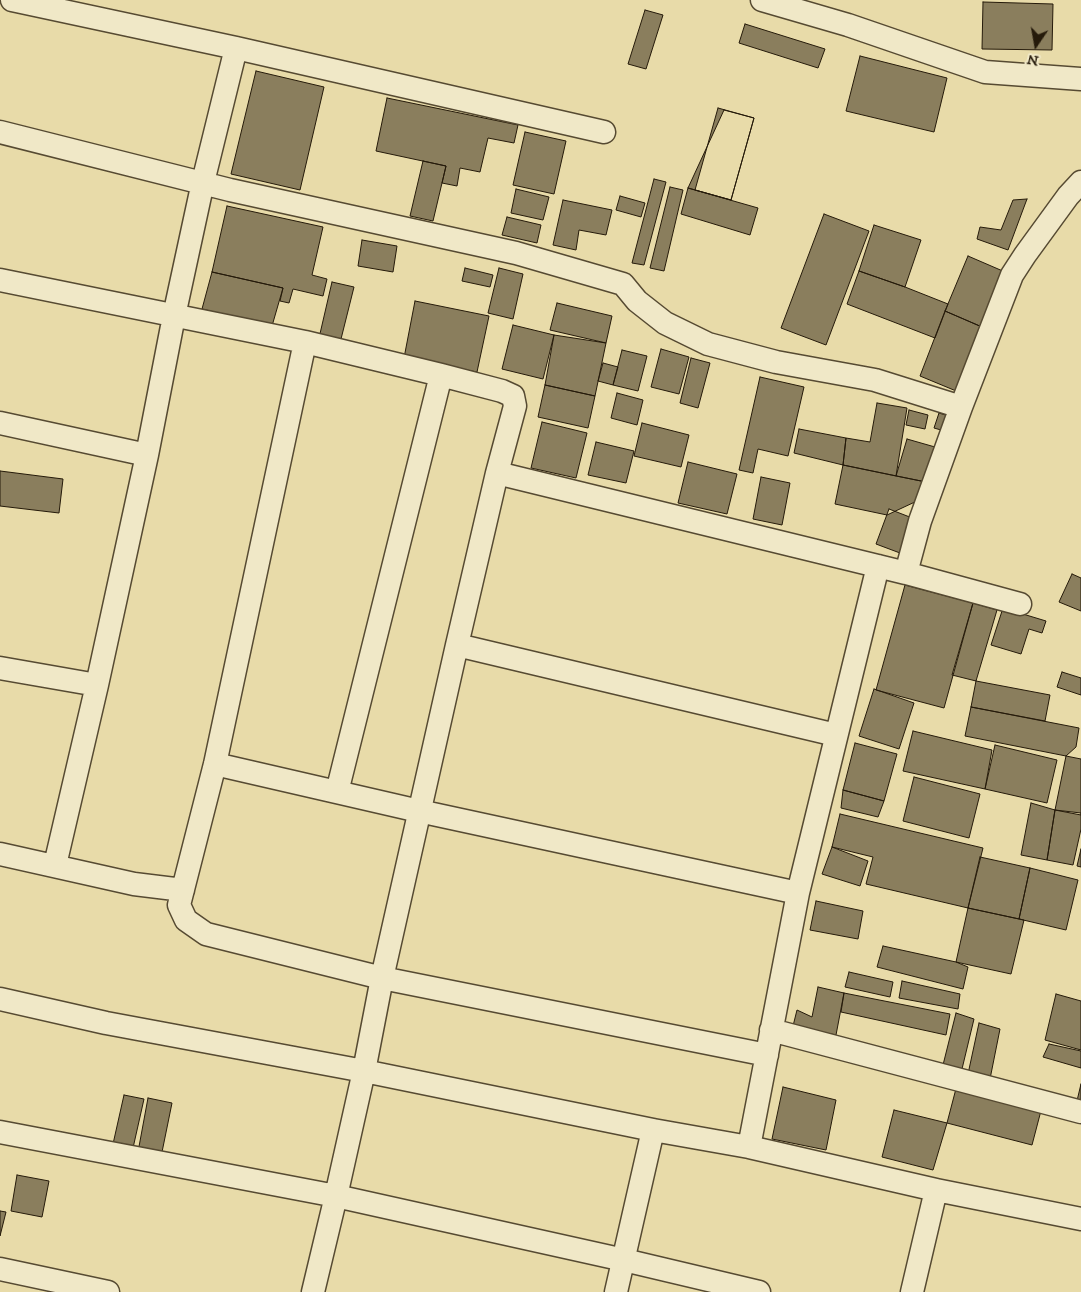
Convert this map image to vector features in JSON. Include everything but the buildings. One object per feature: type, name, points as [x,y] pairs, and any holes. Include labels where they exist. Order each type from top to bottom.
[{"type":"street","points":[[12,0],[236,48],[604,132]]},
{"type":"street","points":[[762,0],[848,25],[985,72],[1081,79]]},
{"type":"street","points":[[55,865],[97,686],[203,182],[236,48]]},
{"type":"street","points":[[0,132],[203,182],[516,253],[623,284],[637,301],[665,323],[708,344],[776,362],[875,380],[961,407]]},
{"type":"street","points":[[906,573],[920,521],[961,407],[1012,275],[1062,204],[1081,182]]},
{"type":"street","points":[[0,280],[305,342],[441,375],[502,391],[513,396],[515,406],[496,473],[456,645],[382,978],[364,1071],[313,1292]]},
{"type":"street","points":[[305,342],[215,764],[179,905],[186,920],[206,934],[382,978],[767,1055]]},
{"type":"street","points":[[337,792],[441,375]]},
{"type":"street","points":[[0,423],[147,455]]},
{"type":"street","points":[[496,473],[878,566],[1020,604]]},
{"type":"street","points":[[749,1146],[798,893],[878,566]]},
{"type":"street","points":[[456,645],[836,735]]},
{"type":"street","points":[[0,668],[97,686]]},
{"type":"street","points":[[215,764],[419,811],[798,893]]},
{"type":"street","points":[[0,854],[134,884],[183,890]]},
{"type":"street","points":[[0,999],[106,1023],[364,1071],[653,1130],[749,1146],[936,1190],[1081,1219]]},
{"type":"street","points":[[771,1030],[1081,1112]]},
{"type":"street","points":[[616,1292],[653,1130]]},
{"type":"street","points":[[0,1132],[336,1196],[759,1292]]},
{"type":"street","points":[[912,1292],[936,1190]]},
{"type":"street","points":[[0,1269],[108,1292]]}]
